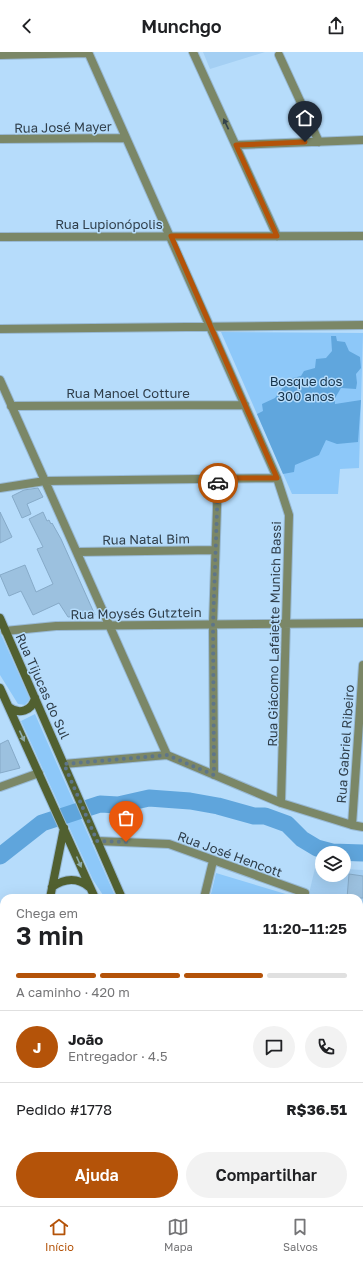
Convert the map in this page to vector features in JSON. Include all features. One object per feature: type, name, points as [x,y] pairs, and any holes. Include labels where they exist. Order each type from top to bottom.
[{"type":"main road","name":"Rua Tijucas do Sul","points":[[0,618],[120,894]]},
{"type":"main road","points":[[0,688],[93,894]]},
{"type":"main road","points":[[8,707],[17,711],[26,710],[32,705],[35,698]]},
{"type":"main road","points":[[51,894],[64,828]]},
{"type":"main road","points":[[52,887],[59,882],[76,880],[91,888]]},
{"type":"street","points":[[193,52],[277,236]]},
{"type":"street","points":[[0,56],[88,53]]},
{"type":"street","name":"Rua Giácomo Lafaiette Munich Bassi","points":[[88,53],[171,236],[277,478],[289,515],[281,803]]},
{"type":"street","points":[[278,56],[319,142]]},
{"type":"street","name":"Rua José Mayer","points":[[0,140],[126,138]]},
{"type":"street","points":[[236,145],[363,140]]},
{"type":"street","name":"Rua Lupionópolis","points":[[0,237],[363,236]]},
{"type":"street","points":[[0,329],[210,328],[363,325]]},
{"type":"street","points":[[0,380],[167,755]]},
{"type":"street","name":"Rua Manoel Cotture","points":[[11,406],[245,405]]},
{"type":"street","points":[[214,775],[213,624],[218,478]]},
{"type":"street","points":[[0,488],[45,481],[277,478]]},
{"type":"street","name":"Rua Natal Bim","points":[[77,552],[215,550]]},
{"type":"street","name":"Rua Moysés Gutztein","points":[[5,631],[56,626],[363,624]]},
{"type":"street","name":"Rua Gabriel Ribeiro","points":[[352,825],[362,698],[363,665]]},
{"type":"street","points":[[64,764],[167,755],[281,803],[363,827]]},
{"type":"street","points":[[0,787],[39,773]]},
{"type":"street","name":"Rua José Hencott","points":[[97,841],[169,844],[306,893]]},
{"type":"street","points":[[205,894],[213,861]]},
{"type":"shaded area","points":[[203,52],[265,52],[210,69]]},
{"type":"shaded area","points":[[315,868],[315,882],[351,882],[351,869],[363,870],[363,894],[309,894]]},
{"type":"green space","name":"Bosque dos 300 anos","points":[[221,332],[363,333],[359,468],[340,469],[338,494],[292,494]]},
{"type":"green space","points":[[331,336],[336,336],[337,341],[345,342],[349,351],[360,357],[361,368],[356,374],[356,389],[341,388],[335,398],[335,404],[361,400],[358,442],[337,444],[326,440],[319,455],[295,465],[294,472],[283,474],[257,414],[263,411],[262,404],[275,398],[289,379],[301,376],[304,371],[315,368],[316,359],[326,358],[332,351]]},
{"type":"green space","points":[[0,632],[30,699],[25,705],[18,704],[0,675]]},
{"type":"green space","points":[[35,714],[114,894],[102,894],[93,880],[21,721]]},
{"type":"green space","points":[[216,873],[286,894],[211,894]]},
{"type":"building","points":[[38,488],[43,497],[27,504],[31,514],[22,518],[12,496],[24,490]]},
{"type":"building","points":[[0,512],[12,537],[0,543]]},
{"type":"building","points":[[43,512],[47,521],[49,520],[51,524],[52,523],[61,539],[95,615],[68,617],[59,603],[33,615],[21,591],[9,596],[0,575],[25,565],[36,592],[53,584],[37,549],[43,547],[29,519]]},
{"type":"building","points":[[8,740],[20,768],[0,773],[0,744]]},
{"type":"building","points":[[351,874],[363,876],[363,894],[347,894],[348,882],[351,882]]},
{"type":"waterway","points":[[0,856],[42,823],[100,804],[118,805],[149,798],[190,801],[218,806],[254,816],[265,816],[287,824],[302,839],[317,848],[332,852],[363,853]]},
{"type":"way so far","points":[[126,842],[97,841],[64,764],[167,755],[214,775],[213,624],[218,483]]},
{"type":"route","points":[[218,483],[218,478],[277,478],[171,236],[277,236],[236,145],[305,142]]}]
